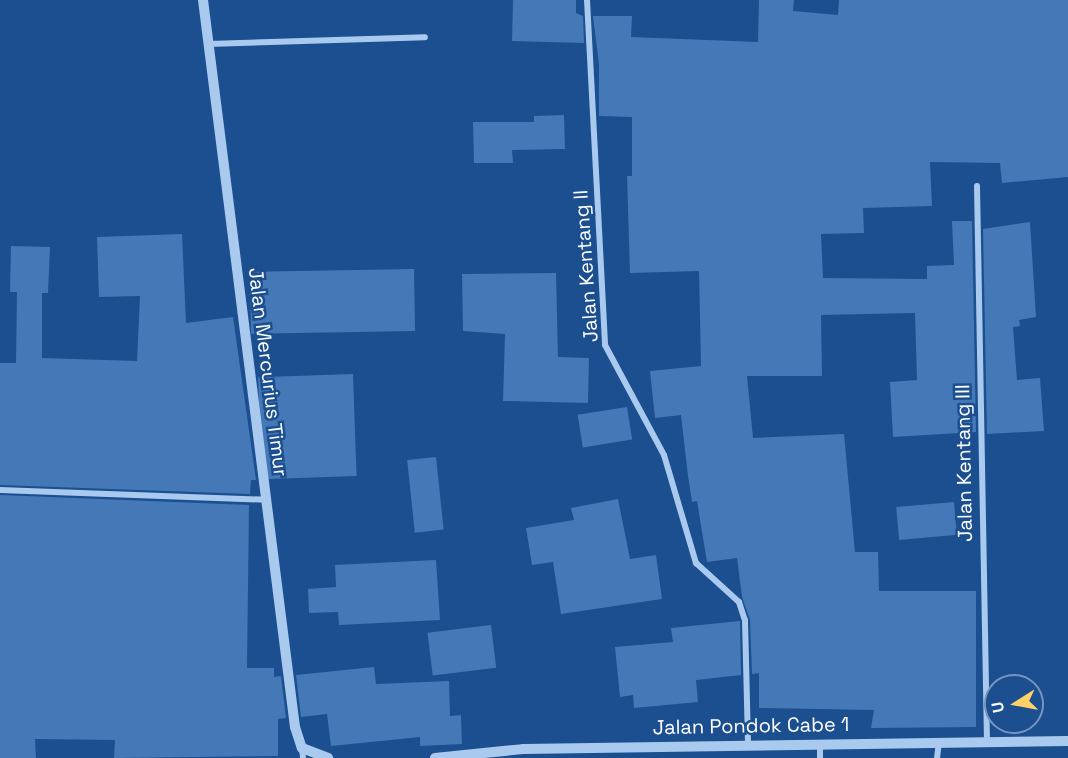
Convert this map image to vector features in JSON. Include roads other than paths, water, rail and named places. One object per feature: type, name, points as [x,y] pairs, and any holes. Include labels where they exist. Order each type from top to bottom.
[{"type":"street","name":"Jalan Mercurius Timur","points":[[203,0],[295,727],[303,753]]},
{"type":"street","name":"Jalan Kentang II","points":[[587,0],[605,345],[664,455],[696,563],[739,602],[745,620],[748,744]]},
{"type":"street","points":[[208,44],[425,37]]},
{"type":"street","name":"Jalan Kentang III","points":[[977,186],[987,740]]},
{"type":"street","points":[[0,489],[117,497],[267,500]]},
{"type":"street","points":[[937,758],[939,741]]},
{"type":"street","name":"Jalan Pondok Cabe 1","points":[[435,758],[668,746],[820,742],[1068,741]]},
{"type":"street","points":[[820,742],[820,758]]},
{"type":"street","points":[[668,746],[669,758]]},
{"type":"street","points":[[303,753],[328,758]]}]
